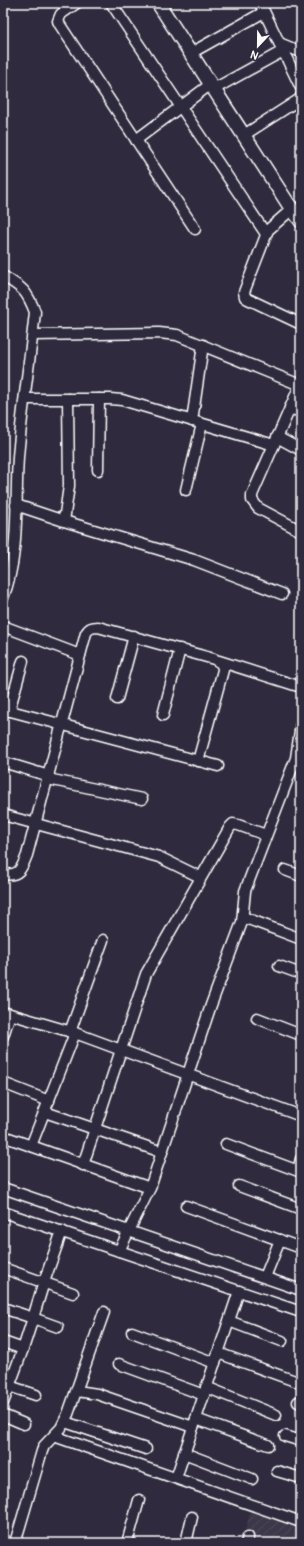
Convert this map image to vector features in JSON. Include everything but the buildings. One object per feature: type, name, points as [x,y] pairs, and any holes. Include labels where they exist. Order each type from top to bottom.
[{"type":"street","points":[[77,3],[61,14],[58,20],[60,25],[195,229]]},
{"type":"street","points":[[112,3],[266,234]]},
{"type":"street","points":[[158,3],[301,221]]},
{"type":"street","points":[[190,53],[262,7],[301,88]]},
{"type":"street","points":[[136,140],[181,105],[281,47],[301,52]]},
{"type":"street","points":[[244,135],[300,99],[301,96]]},
{"type":"street","points":[[292,209],[271,226],[266,234],[244,294],[248,299],[301,324]]},
{"type":"street","points":[[3,276],[15,283],[28,294],[36,312],[18,456],[13,562],[8,586],[3,598]]},
{"type":"street","points":[[33,335],[159,333],[177,335],[203,344],[300,384],[252,495],[252,500],[258,508],[301,531]]},
{"type":"street","points":[[186,490],[197,422],[203,344]]},
{"type":"street","points":[[25,399],[122,400],[197,422],[276,441],[301,450]]},
{"type":"street","points":[[64,521],[69,486],[68,399]]},
{"type":"street","points":[[98,470],[99,399]]},
{"type":"street","points":[[290,408],[301,412]]},
{"type":"street","points":[[16,506],[190,559],[282,594]]},
{"type":"street","points":[[3,626],[80,655]]},
{"type":"street","points":[[3,874],[15,874],[20,870],[27,855],[88,629],[98,627],[134,636],[301,687]]},
{"type":"street","points":[[117,699],[134,636]]},
{"type":"street","points":[[163,715],[180,649]]},
{"type":"street","points":[[23,660],[6,710],[218,766]]},
{"type":"street","points":[[198,761],[223,670],[223,665],[219,661]]},
{"type":"street","points":[[119,1251],[150,1188],[187,1074],[242,922],[245,891],[266,835],[297,765],[301,724]]},
{"type":"street","points":[[3,762],[48,777],[142,799]]},
{"type":"street","points":[[3,816],[159,857],[200,877]]},
{"type":"street","points":[[83,1165],[146,974],[230,826],[233,824],[238,825],[266,835]]},
{"type":"street","points":[[285,870],[301,876]]},
{"type":"street","points":[[243,917],[301,939]]},
{"type":"street","points":[[31,1146],[49,1101],[103,940]]},
{"type":"street","points":[[279,966],[301,974]]},
{"type":"street","points":[[3,1036],[6,1014],[72,1032],[301,1116]]},
{"type":"street","points":[[257,1018],[301,1035]]},
{"type":"street","points":[[3,1083],[49,1101]]},
{"type":"street","points":[[45,1112],[162,1152]]},
{"type":"street","points":[[3,1136],[150,1188]]},
{"type":"street","points":[[226,1144],[299,1171],[301,1159]]},
{"type":"street","points":[[238,1186],[301,1209]]},
{"type":"street","points":[[3,1188],[301,1290]]},
{"type":"street","points":[[186,1206],[301,1248]]},
{"type":"street","points":[[3,1212],[301,1312]]},
{"type":"street","points":[[3,1403],[6,1385],[23,1349],[62,1231]]},
{"type":"street","points":[[265,1278],[280,1240]]},
{"type":"street","points":[[3,1268],[73,1293]]},
{"type":"street","points":[[176,1478],[239,1291]]},
{"type":"street","points":[[3,1308],[58,1327]]},
{"type":"street","points":[[15,1543],[42,1451],[44,1446],[65,1422],[104,1312]]},
{"type":"street","points":[[229,1321],[282,1341]]},
{"type":"street","points":[[132,1332],[295,1381]]},
{"type":"street","points":[[3,1342],[23,1349]]},
{"type":"street","points":[[119,1364],[276,1415]]},
{"type":"street","points":[[6,1385],[36,1395]]},
{"type":"street","points":[[76,1391],[97,1394],[268,1445]]},
{"type":"street","points":[[3,1415],[24,1424]]},
{"type":"street","points":[[65,1422],[146,1449]]},
{"type":"street","points":[[54,1436],[301,1522]]},
{"type":"street","points":[[285,1436],[301,1441]]},
{"type":"street","points":[[184,1453],[252,1479]]},
{"type":"street","points":[[277,1471],[301,1478]]},
{"type":"street","points":[[127,1543],[139,1500]]},
{"type":"street","points":[[186,1543],[192,1517]]},
{"type":"shaded area","points":[[252,1505],[301,1519],[301,1543],[242,1543]]}]
